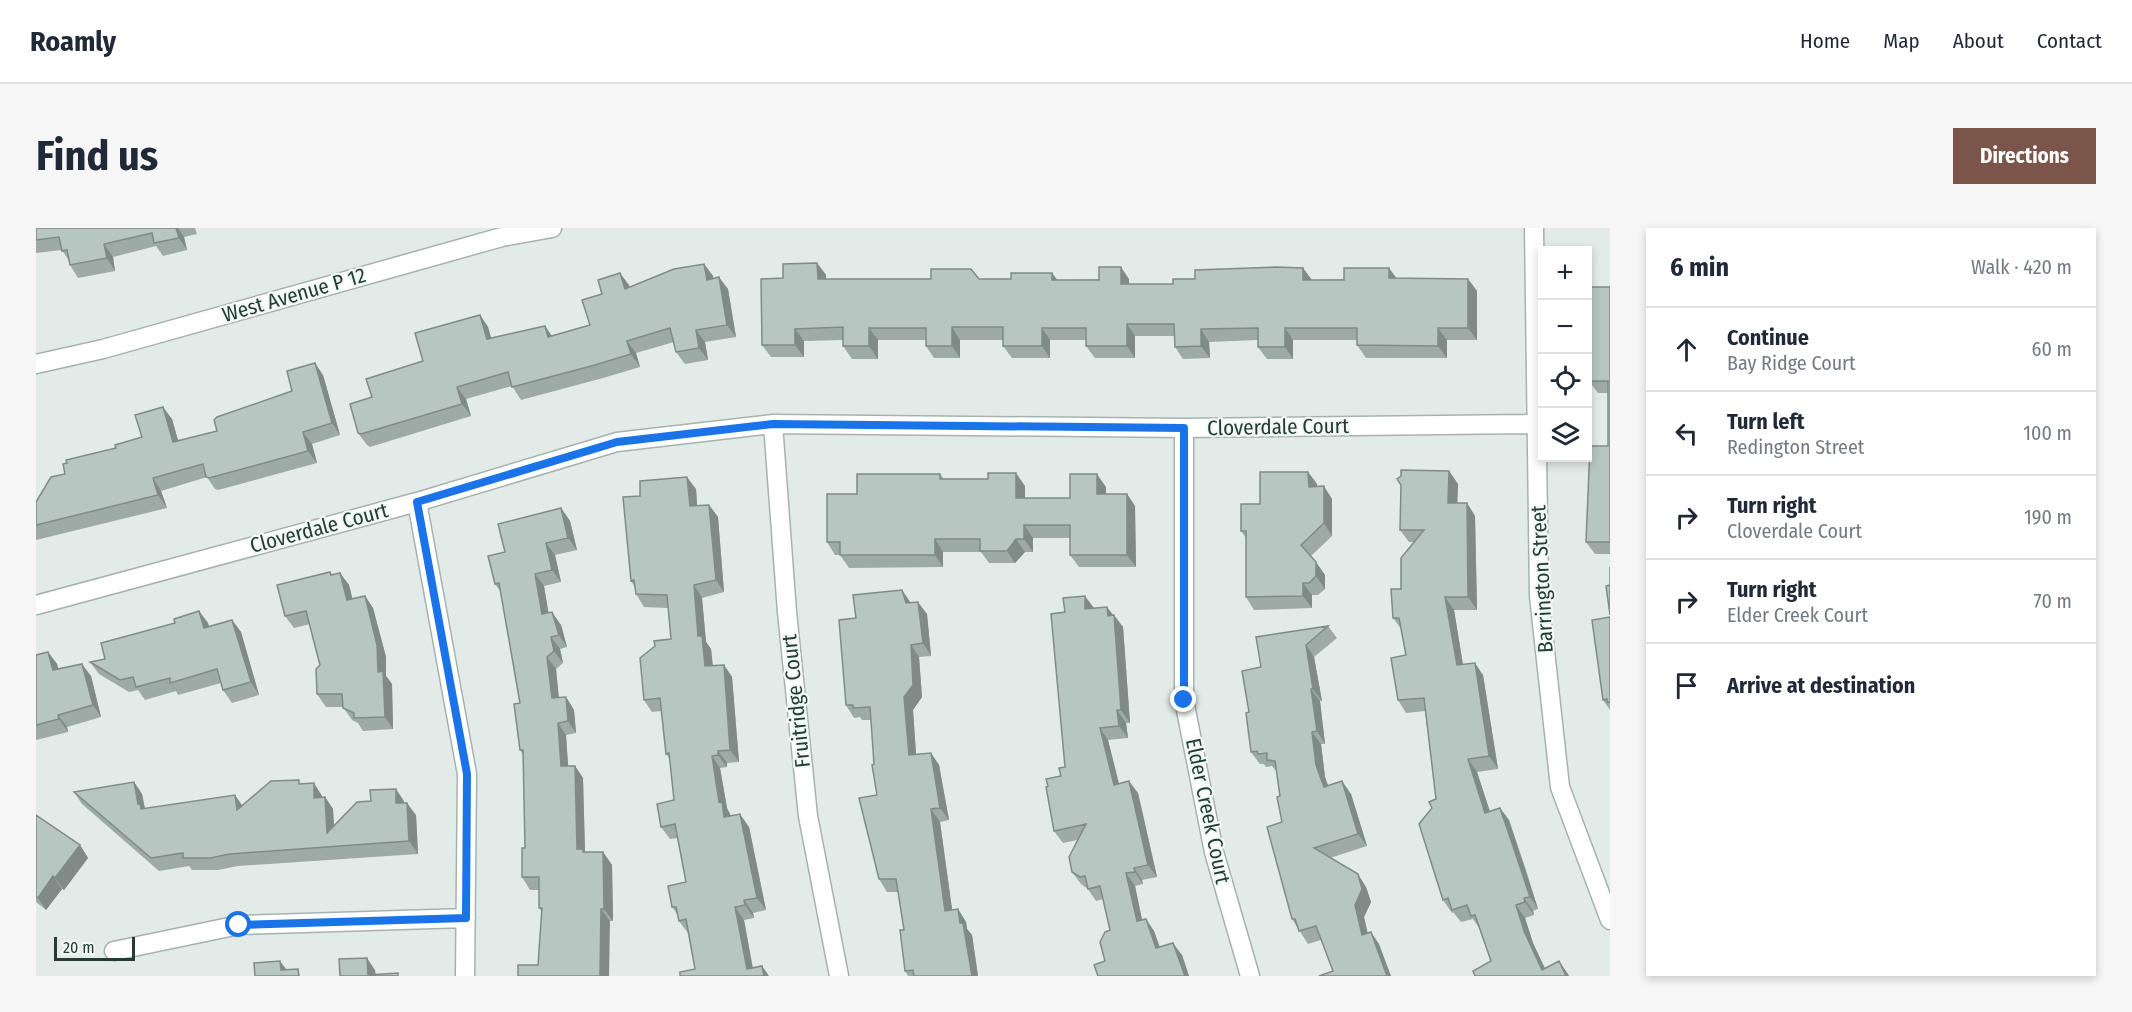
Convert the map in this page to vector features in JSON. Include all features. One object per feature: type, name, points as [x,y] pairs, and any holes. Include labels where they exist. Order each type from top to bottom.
[{"type":"street","name":"West Avenue P 12","points":[[36,364],[103,349],[502,237],[552,228]]},
{"type":"street","name":"Barrington Street","points":[[1534,228],[1539,596],[1560,787],[1610,920]]},
{"type":"street","name":"Cloverdale Court","points":[[36,604],[417,502],[617,442],[773,424],[1184,428],[1536,424]]},
{"type":"street","name":"Fruitridge Court","points":[[773,424],[787,612],[808,816],[839,976]]},
{"type":"street","name":"Elder Creek Court","points":[[1184,428],[1184,700],[1214,852],[1250,976]]},
{"type":"street","points":[[417,502],[467,774],[465,976]]},
{"type":"street","points":[[114,951],[239,925],[466,918]]},
{"type":"building","points":[[36,228],[176,228],[179,238],[154,243],[152,233],[104,244],[107,258],[70,265],[67,250],[62,251],[59,237],[36,240]]},
{"type":"building","points":[[817,263],[818,279],[931,279],[931,269],[971,269],[979,279],[1011,279],[1011,273],[1052,273],[1052,280],[1099,280],[1099,267],[1121,267],[1121,284],[1173,284],[1173,279],[1195,279],[1195,270],[1303,268],[1303,280],[1344,280],[1344,268],[1389,268],[1389,278],[1468,279],[1468,328],[1438,328],[1438,346],[1357,345],[1357,328],[1285,328],[1285,347],[1258,347],[1258,328],[1201,329],[1201,346],[1175,347],[1174,324],[1127,324],[1127,346],[1086,346],[1086,328],[1042,328],[1042,346],[1003,346],[1003,327],[952,327],[952,346],[926,346],[926,328],[869,328],[869,346],[843,346],[843,327],[795,329],[795,345],[762,345],[761,279],[783,278],[783,264]]},
{"type":"building","points":[[704,264],[707,280],[719,277],[727,325],[696,330],[699,348],[676,352],[670,328],[627,341],[631,354],[512,387],[508,372],[457,387],[462,404],[358,433],[350,404],[372,397],[366,379],[423,361],[415,333],[480,315],[487,339],[545,326],[548,337],[590,325],[582,300],[602,294],[598,280],[620,273],[625,289],[674,269]]},
{"type":"building","points":[[1592,287],[1610,287],[1610,542],[1586,542],[1592,446],[1608,446],[1608,381],[1592,381]]},
{"type":"building","points":[[315,363],[332,423],[303,432],[308,451],[209,478],[206,477],[203,464],[153,478],[158,495],[36,525],[36,502],[51,477],[65,474],[63,464],[67,463],[66,460],[116,448],[115,445],[142,437],[135,415],[163,407],[173,442],[217,431],[214,420],[217,417],[292,391],[287,371]]},
{"type":"building","points":[[1401,470],[1449,471],[1448,503],[1467,503],[1468,597],[1445,597],[1457,665],[1475,663],[1489,756],[1468,759],[1485,813],[1500,808],[1530,897],[1524,898],[1525,902],[1516,905],[1524,931],[1542,970],[1559,961],[1566,976],[1475,976],[1473,971],[1491,961],[1475,915],[1471,916],[1467,905],[1452,910],[1448,898],[1443,900],[1419,824],[1432,808],[1429,802],[1436,799],[1424,698],[1398,700],[1391,658],[1406,655],[1399,618],[1393,618],[1391,589],[1401,589],[1401,558],[1424,530],[1400,530],[1401,485],[1397,479],[1401,476]]},
{"type":"building","points":[[1260,472],[1308,472],[1309,487],[1324,486],[1324,523],[1301,545],[1316,562],[1316,576],[1309,583],[1303,583],[1303,596],[1246,597],[1246,531],[1241,531],[1241,504],[1260,504]]},
{"type":"building","points":[[988,473],[1016,473],[1016,498],[1070,498],[1070,474],[1097,474],[1097,494],[1127,494],[1127,555],[1070,555],[1070,525],[1024,525],[1024,539],[1016,539],[1007,551],[980,551],[980,539],[935,539],[935,555],[840,555],[840,542],[827,542],[827,494],[857,494],[857,474],[940,474],[940,479],[988,479]]},
{"type":"building","points":[[687,477],[690,506],[709,505],[716,580],[694,585],[698,636],[702,636],[705,666],[724,665],[730,750],[718,751],[718,755],[712,756],[719,802],[722,801],[724,817],[740,814],[757,898],[744,900],[745,905],[735,907],[747,969],[762,966],[764,976],[680,976],[680,972],[695,969],[686,919],[679,921],[676,907],[672,907],[668,886],[686,882],[675,824],[661,827],[657,804],[674,800],[669,753],[666,754],[660,698],[644,700],[640,658],[655,646],[654,641],[671,639],[667,595],[636,594],[634,580],[631,581],[623,497],[640,496],[640,481]]},
{"type":"building","points":[[561,508],[568,538],[546,543],[552,570],[535,574],[542,614],[552,612],[559,635],[551,637],[554,651],[547,657],[552,698],[566,697],[568,721],[558,723],[561,766],[575,766],[577,849],[583,849],[583,852],[603,852],[604,909],[601,909],[600,976],[518,976],[518,965],[538,965],[542,908],[539,908],[539,877],[522,877],[522,848],[525,848],[523,750],[520,750],[514,704],[520,703],[499,583],[495,584],[488,556],[505,552],[498,524]]},
{"type":"building","points":[[330,572],[331,575],[340,573],[347,600],[365,596],[377,645],[378,672],[383,671],[385,717],[354,718],[354,713],[343,708],[342,694],[317,694],[316,669],[320,665],[306,611],[285,616],[277,585]]},
{"type":"building","points":[[1610,585],[1610,615],[1606,586]]},
{"type":"building","points":[[902,590],[906,603],[918,602],[923,643],[911,645],[913,685],[904,697],[909,755],[931,753],[940,808],[931,809],[945,911],[958,909],[960,923],[963,923],[972,976],[914,976],[913,970],[905,971],[900,930],[904,930],[896,879],[879,879],[859,798],[877,795],[872,765],[874,764],[870,707],[853,708],[853,705],[846,705],[839,620],[856,618],[853,595]]},
{"type":"building","points":[[1085,596],[1085,609],[1107,607],[1108,616],[1114,615],[1121,710],[1117,710],[1119,726],[1100,728],[1114,785],[1129,781],[1148,865],[1134,868],[1135,872],[1126,873],[1137,921],[1146,919],[1156,948],[1173,943],[1185,976],[1098,976],[1094,965],[1105,961],[1100,942],[1105,932],[1110,930],[1100,886],[1088,889],[1085,876],[1080,877],[1072,872],[1069,857],[1086,824],[1054,831],[1046,779],[1061,776],[1059,768],[1065,767],[1051,614],[1065,612],[1063,598]]},
{"type":"building","points":[[199,611],[204,628],[232,620],[251,682],[223,690],[217,669],[170,683],[170,678],[136,687],[133,677],[120,680],[90,662],[105,659],[101,643],[175,623],[174,619]]},
{"type":"building","points":[[1610,617],[1610,702],[1607,702],[1607,699],[1603,700],[1592,620]]},
{"type":"building","points":[[1328,626],[1306,645],[1317,731],[1312,732],[1316,765],[1324,787],[1342,781],[1358,834],[1314,848],[1358,874],[1362,889],[1355,905],[1362,935],[1371,932],[1387,976],[1319,976],[1333,971],[1316,926],[1299,931],[1295,919],[1292,919],[1267,827],[1282,822],[1277,797],[1280,796],[1275,761],[1267,760],[1267,753],[1251,752],[1246,713],[1249,712],[1242,671],[1261,667],[1256,637]]},
{"type":"building","points":[[48,652],[53,670],[82,664],[93,705],[58,715],[59,719],[36,725],[36,655]]},
{"type":"building","points":[[299,780],[299,784],[314,783],[314,798],[325,797],[327,833],[357,802],[371,801],[370,790],[396,789],[396,803],[407,803],[409,841],[230,854],[210,858],[183,858],[183,853],[151,858],[74,792],[134,782],[141,809],[235,795],[237,810],[271,781]]},
{"type":"building","points":[[36,815],[80,845],[55,878],[53,876],[38,898],[36,896]]},
{"type":"building","points":[[367,958],[368,975],[398,973],[398,976],[340,976],[339,959]]},
{"type":"building","points":[[280,961],[281,970],[298,969],[299,976],[255,976],[254,963]]},
{"type":"route","points":[[239,925],[466,918],[467,774],[417,502],[617,442],[773,424],[1184,428],[1184,700]]}]
